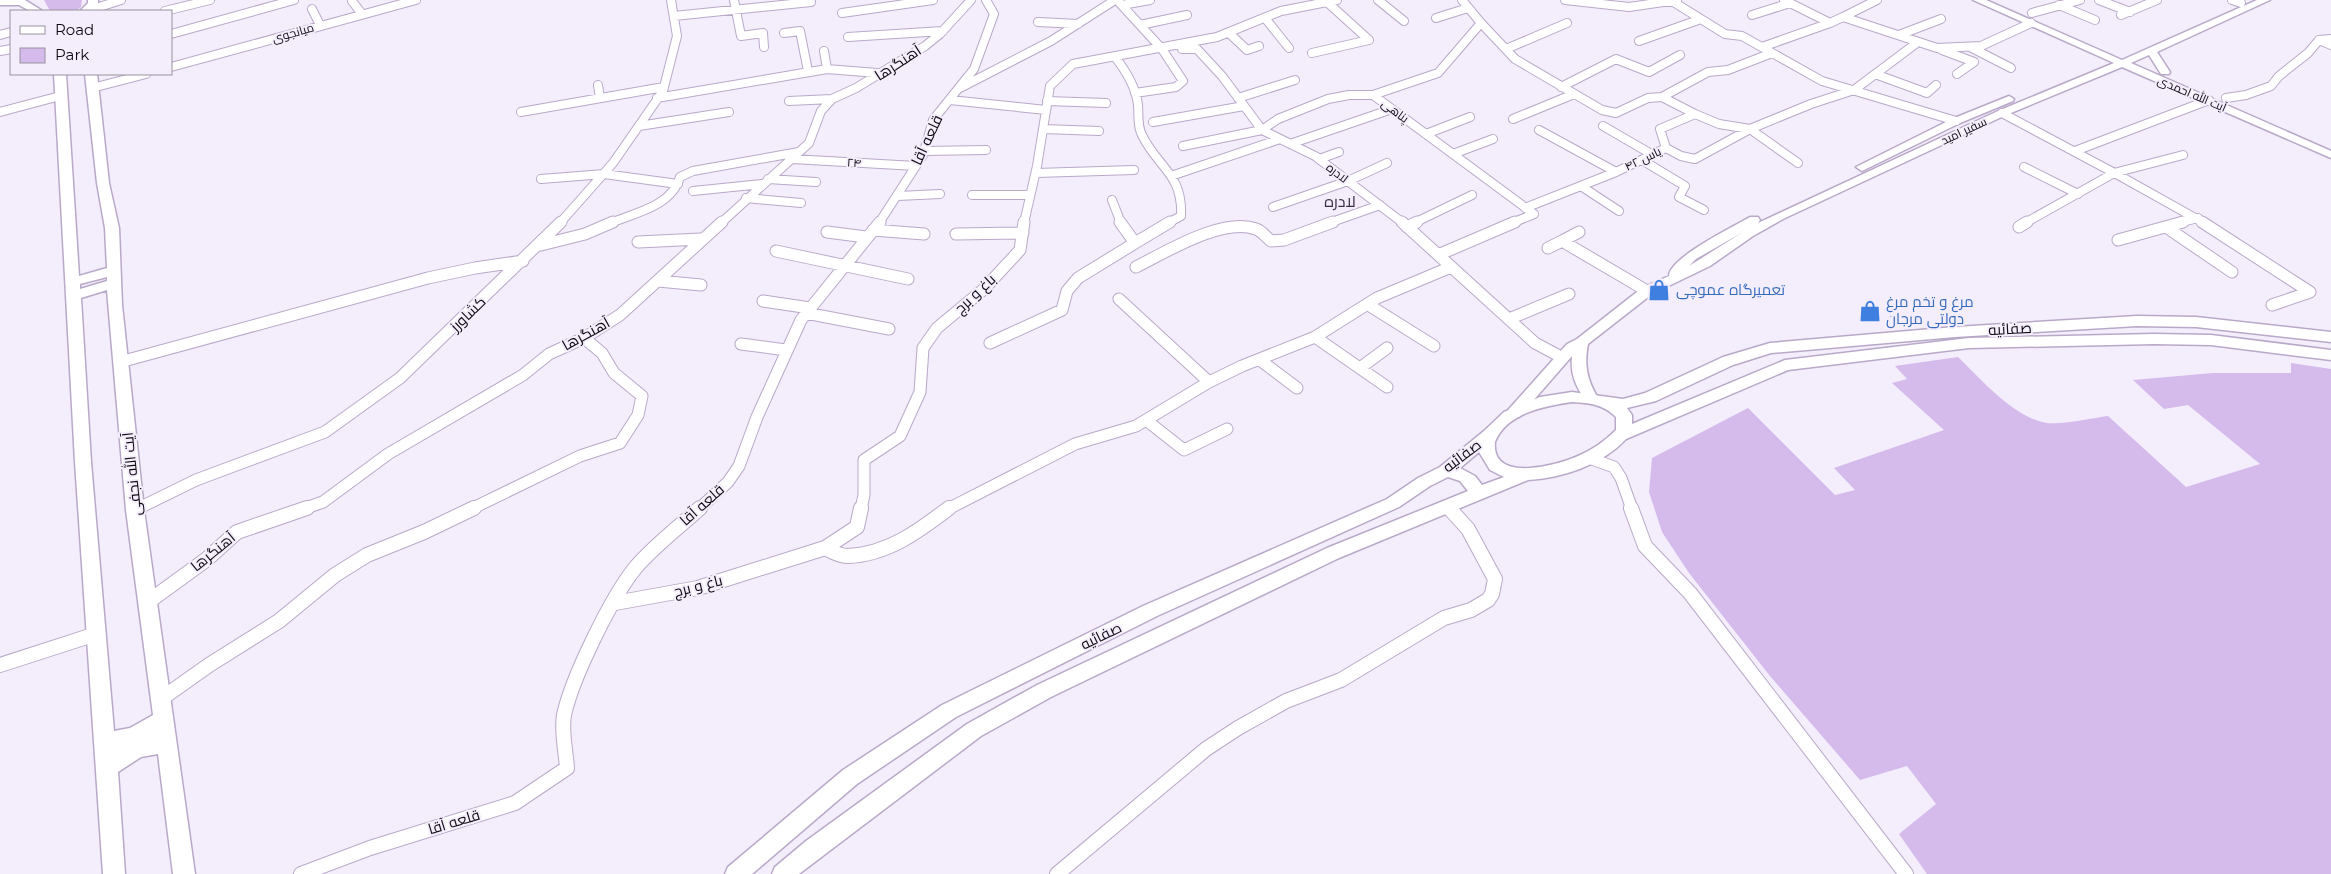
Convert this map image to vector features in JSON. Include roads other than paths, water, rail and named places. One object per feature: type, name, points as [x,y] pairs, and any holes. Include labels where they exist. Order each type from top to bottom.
[{"type":"main road","points":[[1,1],[21,2],[36,7]]},
{"type":"main road","points":[[60,75],[83,462],[114,874]]},
{"type":"main road","name":"آیت الله نجفی","points":[[92,81],[103,183],[112,228],[120,362],[135,510],[184,874]]},
{"type":"main road","points":[[73,289],[114,277]]},
{"type":"main road","name":"صفائیه","points":[[736,874],[850,776],[897,743],[949,711],[1150,611],[1393,503],[1424,482],[1446,471],[1514,413],[1548,400],[1591,398],[1609,403],[1623,404],[1650,398],[1728,361],[1770,348],[1955,332],[2137,321],[2196,322],[2253,326],[2331,337]]},
{"type":"main road","name":"صفائیه","points":[[783,874],[814,848],[974,730],[1044,691],[1332,553],[1527,474],[1562,468],[1589,458],[1613,445],[1622,435],[1785,365],[1968,343],[2154,339],[2211,340],[2331,355]]},
{"type":"main road","points":[[1609,403],[1614,405],[1624,415],[1624,432],[1622,435]]},
{"type":"main road","points":[[1488,436],[1486,447],[1491,460],[1499,469],[1513,474],[1527,474]]},
{"type":"main road","points":[[1446,471],[1456,472],[1470,480],[1475,485],[1477,493]]},
{"type":"main road","points":[[1150,611],[1166,632]]},
{"type":"main road","points":[[105,739],[129,737],[149,728],[162,709]]},
{"type":"main road","points":[[107,769],[136,750],[150,746],[166,746]]},
{"type":"street","points":[[89,10],[121,0]]},
{"type":"street","points":[[169,10],[210,0]]},
{"type":"street","points":[[172,34],[294,0]]},
{"type":"street","name":"میانجوی","points":[[172,67],[416,0]]},
{"type":"street","name":"کشاورز","points":[[135,510],[196,480],[325,432],[400,378],[540,246],[604,174],[639,126],[664,87],[677,36],[671,0]]},
{"type":"street","points":[[734,0],[734,9],[741,36],[763,34],[764,46]]},
{"type":"street","points":[[842,13],[933,0]]},
{"type":"street","name":"آهنگرها","points":[[148,602],[207,559],[237,532],[322,502],[388,454],[470,408],[523,375],[550,354],[584,338],[620,315],[746,198],[796,156],[809,142],[821,111],[832,99],[856,88],[925,46],[943,31],[971,0]]},
{"type":"street","name":"قلعه آقا","points":[[301,874],[370,848],[515,803],[568,768],[564,716],[579,672],[615,603],[636,567],[728,482],[740,466],[757,417],[786,350],[808,311],[898,196],[903,184],[924,151],[933,120],[974,69],[976,59],[991,27],[994,14],[986,0]]},
{"type":"street","points":[[952,96],[1118,2],[1150,0]]},
{"type":"street","name":"باغ و برج","points":[[615,603],[698,588],[825,548],[857,527],[864,495],[864,460],[900,436],[920,392],[923,348],[938,328],[984,288],[1020,250],[1022,233],[1036,173],[1050,86],[1073,64],[1162,49],[1217,37],[1282,11],[1337,0]]},
{"type":"street","points":[[1378,0],[1404,21]]},
{"type":"street","points":[[1462,0],[1515,59],[1602,110],[1616,113],[1648,98],[1662,97],[1708,72],[1728,70],[1772,53]]},
{"type":"street","points":[[1565,0],[1607,2],[1628,7],[1676,0],[1725,34],[1742,36],[1822,81],[1956,121]]},
{"type":"street","name":"آیت الله احمدی","points":[[1978,0],[2057,29],[2121,59],[2153,77],[2331,155]]},
{"type":"street","name":"آیت الله احمدی","points":[[2000,0],[2031,18]]},
{"type":"street","points":[[2039,0],[2095,20]]},
{"type":"street","points":[[1937,48],[1982,46],[2031,18],[2057,6],[2080,0]]},
{"type":"street","points":[[2099,0],[2130,12]]},
{"type":"street","points":[[2121,15],[2158,0]]},
{"type":"street","name":"سفیر امید","points":[[1670,278],[1691,256],[1742,226],[1956,121],[2109,59],[2133,59],[2265,0]]},
{"type":"street","points":[[352,1],[362,14]]},
{"type":"street","points":[[1752,15],[1787,1],[1830,23]]},
{"type":"street","points":[[1762,47],[1830,23],[1871,1]]},
{"type":"street","name":"سفیر امید","points":[[1514,413],[1572,347],[1582,342],[1647,291],[1670,278],[1705,263],[1749,233],[1779,216],[2002,113],[2096,74],[2121,59],[2240,1]]},
{"type":"street","points":[[674,16],[812,2]]},
{"type":"street","points":[[1118,2],[1162,49],[1182,81],[1176,87],[1135,93]]},
{"type":"street","points":[[1312,53],[1369,40],[1328,2]]},
{"type":"street","points":[[1436,18],[1468,8]]},
{"type":"street","points":[[312,9],[320,25]]},
{"type":"street","points":[[1140,25],[1187,15]]},
{"type":"street","points":[[1843,17],[1974,62],[1957,74]]},
{"type":"street","points":[[1265,18],[1289,48]]},
{"type":"street","points":[[1639,41],[1701,19]]},
{"type":"street","points":[[1899,36],[1941,19]]},
{"type":"street","points":[[1038,22],[1078,24]]},
{"type":"street","name":"پناهی","points":[[1373,95],[1438,73],[1481,23]]},
{"type":"street","points":[[1506,49],[1567,23]]},
{"type":"street","name":"آیت الله احمدی","points":[[2057,29],[2109,59]]},
{"type":"street","points":[[784,33],[800,31],[808,71]]},
{"type":"street","points":[[848,37],[943,31]]},
{"type":"street","points":[[1229,33],[1247,50],[1259,46]]},
{"type":"street","points":[[2226,98],[2246,95],[2271,86],[2279,76],[2308,53],[2319,40],[2331,39]]},
{"type":"street","points":[[2319,40],[2331,45]]},
{"type":"street","points":[[1666,148],[1681,156],[1695,159],[1750,129],[1811,104],[1854,90],[1918,42]]},
{"type":"street","points":[[1970,46],[2011,68]]},
{"type":"street","name":"لادره","points":[[1162,49],[1197,49],[1222,76],[1262,130],[1319,159],[1380,205],[1408,227],[1535,343],[1563,358]]},
{"type":"street","points":[[824,51],[827,69]]},
{"type":"street","points":[[2151,51],[2165,72]]},
{"type":"street","points":[[1561,87],[1616,59],[1649,72],[1680,55]]},
{"type":"street","points":[[990,343],[1004,335],[1045,321],[1062,310],[1067,289],[1077,279],[1114,254],[1180,216],[1183,201],[1177,183],[1142,136],[1138,121],[1138,106],[1128,72],[1115,57]]},
{"type":"street","name":"آیت الله احمدی","points":[[2133,59],[2331,144]]},
{"type":"street","points":[[657,98],[808,71],[827,69],[878,73]]},
{"type":"street","points":[[2082,70],[2096,74],[2153,77]]},
{"type":"street","points":[[2153,77],[2146,71],[2165,72]]},
{"type":"street","points":[[1875,74],[1926,93],[1936,85]]},
{"type":"street","points":[[92,81],[138,75]]},
{"type":"street","points":[[1153,122],[1241,102],[1295,80]]},
{"type":"street","points":[[598,85],[600,98]]},
{"type":"street","points":[[521,112],[664,87]]},
{"type":"street","points":[[1513,119],[1574,94]]},
{"type":"street","points":[[1183,146],[1262,130],[1278,119],[1328,98],[1349,95],[1373,95]]},
{"type":"street","name":"پناهی","points":[[1373,95],[1525,208]]},
{"type":"street","points":[[0,112],[60,96]]},
{"type":"street","points":[[952,96],[1047,106],[1106,103]]},
{"type":"street","points":[[1662,97],[1719,124],[1750,129],[1798,163]]},
{"type":"street","points":[[789,101],[832,99]]},
{"type":"street","points":[[2075,151],[2209,100]]},
{"type":"street","points":[[1290,144],[1392,109]]},
{"type":"street","points":[[639,126],[730,112]]},
{"type":"street","points":[[2002,113],[2198,218],[2263,259],[2310,292],[2272,305]]},
{"type":"street","name":"یاس ۴۲","points":[[1525,208],[1616,172],[1666,148],[1660,129],[1695,114]]},
{"type":"street","points":[[1426,134],[1470,117]]},
{"type":"street","points":[[1604,126],[1652,155]]},
{"type":"street","points":[[1043,128],[1099,131]]},
{"type":"street","points":[[1539,130],[1616,172]]},
{"type":"street","points":[[1171,176],[1280,139]]},
{"type":"street","points":[[1453,154],[1493,139]]},
{"type":"street","points":[[924,151],[986,150]]},
{"type":"street","points":[[1319,159],[1339,152]]},
{"type":"street","points":[[2019,227],[2114,173],[2183,155]]},
{"type":"street","name":"۲۴","points":[[540,246],[585,234],[664,201],[678,184],[680,177],[693,171],[796,156],[916,166]]},
{"type":"street","points":[[1642,160],[1685,186],[1678,197],[1704,210]]},
{"type":"street","points":[[1273,207],[1348,181],[1387,163]]},
{"type":"street","points":[[2024,167],[2078,194]]},
{"type":"street","points":[[1036,173],[1134,170]]},
{"type":"street","points":[[541,179],[604,174],[678,184]]},
{"type":"street","points":[[693,191],[765,182],[816,182]]},
{"type":"street","points":[[1581,186],[1619,211]]},
{"type":"street","points":[[898,196],[940,194]]},
{"type":"street","points":[[972,195],[1030,195]]},
{"type":"street","points":[[1408,227],[1472,195]]},
{"type":"street","points":[[746,198],[801,203]]},
{"type":"street","points":[[1112,200],[1119,221],[1136,243]]},
{"type":"street","points":[[1136,267],[1189,241],[1218,230],[1242,226],[1256,229],[1270,241],[1284,240],[1380,205]]},
{"type":"street","points":[[1438,255],[1534,214],[1525,208]]},
{"type":"street","points":[[2118,240],[2198,218]]},
{"type":"street","points":[[2166,227],[2232,272]]},
{"type":"street","points":[[827,232],[924,234]]},
{"type":"street","points":[[1548,248],[1578,232]]},
{"type":"street","points":[[956,234],[1022,233]]},
{"type":"street","points":[[638,242],[701,239]]},
{"type":"street","points":[[1562,241],[1647,291]]},
{"type":"street","points":[[776,251],[908,278]]},
{"type":"street","points":[[120,362],[194,339],[405,284],[487,264],[523,261]]},
{"type":"street","points":[[825,548],[845,556],[886,549],[916,533],[953,505],[1027,467],[1075,444],[1114,434],[1146,420],[1209,382],[1315,337],[1367,304],[1411,282],[1452,267]]},
{"type":"street","points":[[658,281],[701,285]]},
{"type":"street","points":[[1509,319],[1569,294]]},
{"type":"street","points":[[1119,299],[1209,382]]},
{"type":"street","points":[[763,301],[889,329]]},
{"type":"street","points":[[1367,304],[1434,346]]},
{"type":"street","points":[[1315,337],[1387,387]]},
{"type":"street","points":[[162,709],[209,665],[279,621],[335,574],[367,554],[424,532],[580,456],[620,442],[638,415],[642,396],[614,373],[602,353],[584,338]]},
{"type":"street","points":[[1582,342],[1577,360],[1584,388],[1591,398]]},
{"type":"street","points":[[741,344],[786,350]]},
{"type":"street","points":[[1360,368],[1387,348]]},
{"type":"street","points":[[1260,360],[1297,388]]},
{"type":"street","points":[[1146,420],[1184,450],[1202,443],[1227,429]]},
{"type":"street","points":[[1589,458],[1614,467],[1621,478],[1645,546],[1690,593],[1906,874]]},
{"type":"street","points":[[1057,874],[1206,750],[1238,728],[1286,701],[1341,680],[1444,618],[1471,610],[1488,600],[1492,594],[1495,580],[1468,529],[1448,506]]},
{"type":"street","points":[[0,665],[96,634]]},
{"type":"place","name":"تعمیرگاه عموچی","points":[[1659,290]]},
{"type":"place","name":"مرغ و تخم مرغ دولتی مرجان","points":[[1870,311]]},
{"type":"district","name":"لادره","points":[[1340,201]]}]
